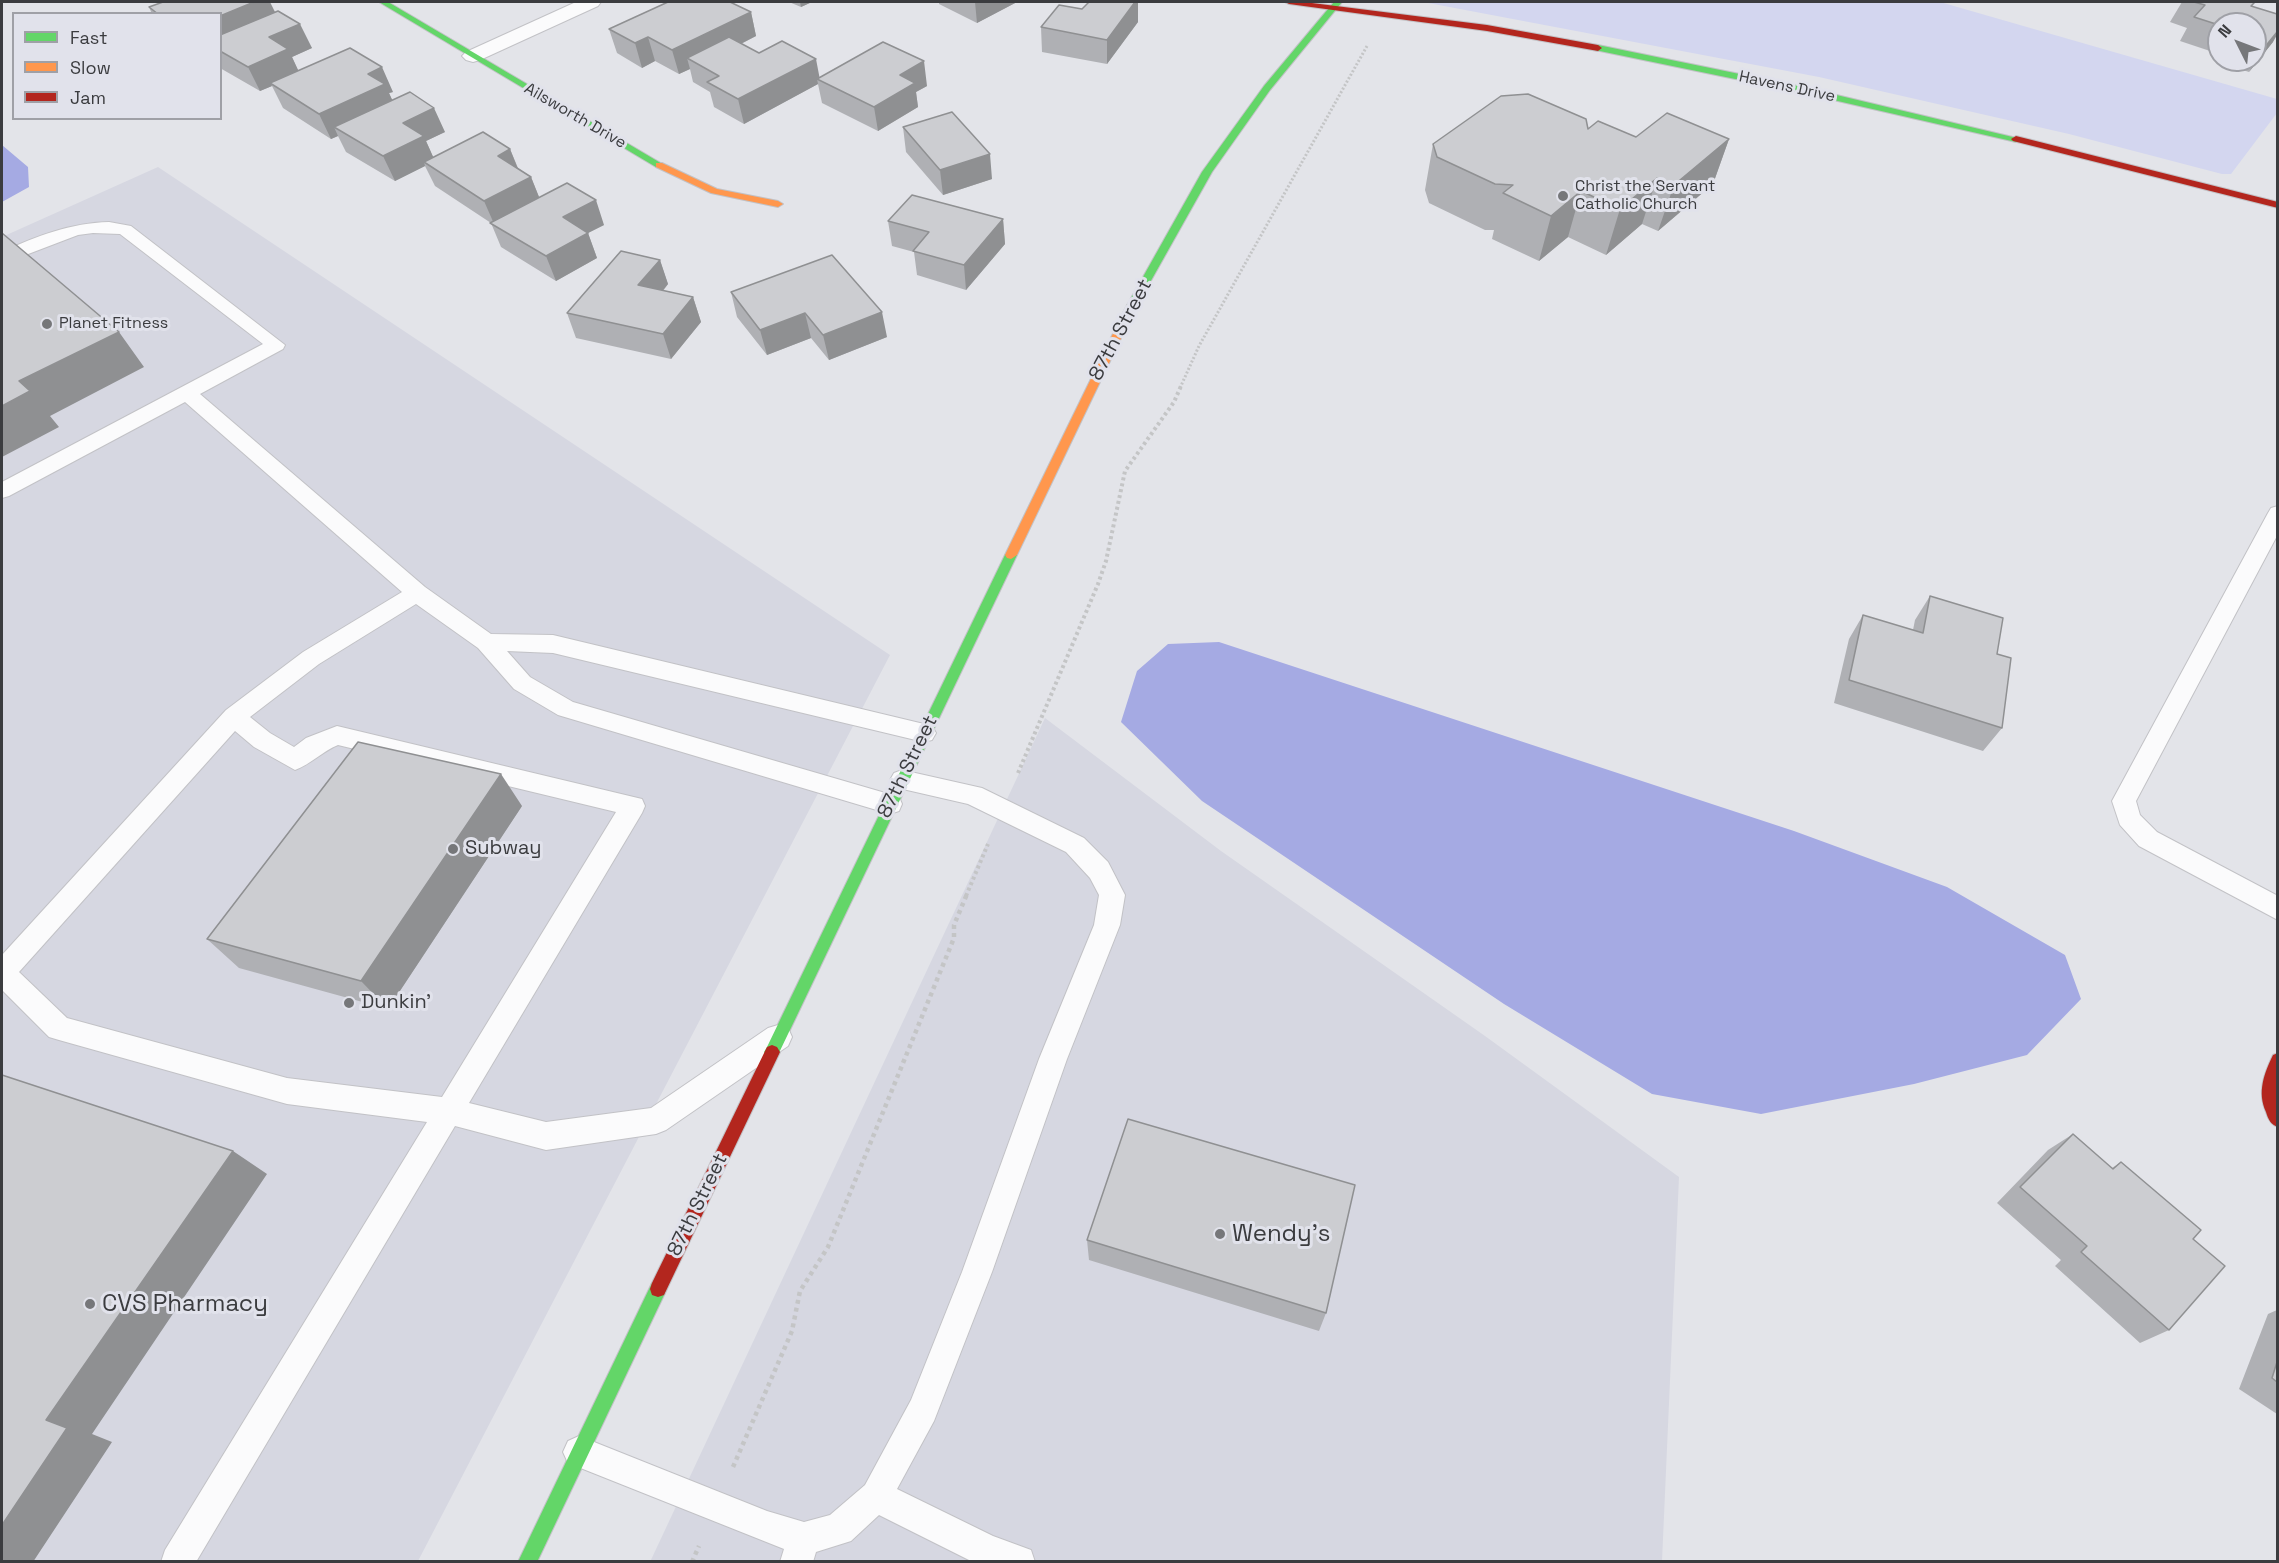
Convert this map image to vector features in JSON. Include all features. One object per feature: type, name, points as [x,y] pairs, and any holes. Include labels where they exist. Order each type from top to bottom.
[{"type":"street","name":"Ailsworth Drive","points":[[383,2],[675,174],[714,191],[778,204]]},
{"type":"street","points":[[472,56],[591,2]]},
{"type":"street","name":"Havens Drive","points":[[1289,2],[1335,5],[1513,33],[1807,91],[2006,136],[2277,205]]},
{"type":"street","name":"87th Street","points":[[527,1562],[1123,321],[1208,172],[1267,88],[1335,5]]},
{"type":"street","points":[[2274,1116],[2267,1089],[2277,1060]]},
{"type":"lane","points":[[2,259],[40,241],[77,230],[107,226],[125,230],[276,345],[2,491]]},
{"type":"lane","points":[[187,393],[417,592],[486,642],[522,683],[566,709],[896,792],[973,795],[1076,845],[1099,870],[1112,895],[1107,925],[1053,1059],[923,1410],[876,1496],[839,1529],[800,1550],[767,1527],[579,1452]]},
{"type":"lane","points":[[2277,513],[2124,801],[2124,813],[2131,825],[2148,839],[2277,909]]},
{"type":"lane","points":[[417,592],[311,658],[234,717],[2,973],[59,1028],[287,1091],[448,1111],[546,1136],[656,1121],[778,1037]]},
{"type":"lane","points":[[486,642],[553,644],[924,733]]},
{"type":"lane","points":[[177,1562],[633,806],[337,735],[314,745],[295,760],[262,740],[234,717]]},
{"type":"lane","points":[[876,1496],[991,1556],[1019,1562]]},
{"type":"shaded area","points":[[1423,2],[1940,2],[2277,99],[2277,113],[2231,174],[2222,174],[2069,134],[1819,77]]},
{"type":"shaded area","points":[[158,167],[890,655],[418,1561],[2,1561],[2,237]]},
{"type":"shaded area","points":[[1045,718],[1221,851],[1485,1036],[1679,1177],[1662,1561],[650,1562]]},
{"type":"water","points":[[2,145],[28,167],[29,187],[2,202]]},
{"type":"water","points":[[1219,642],[1794,831],[1947,887],[2065,955],[2081,999],[2027,1055],[1914,1084],[1761,1114],[1652,1094],[1504,1004],[1202,801],[1121,722],[1137,671],[1168,644]]},
{"type":"building","points":[[163,2],[254,2],[222,15],[222,12],[155,12],[149,7]]},
{"type":"building","points":[[668,2],[730,2],[751,12],[672,50],[648,37],[635,43],[609,29]]},
{"type":"building","points":[[1089,2],[1135,2],[1107,40],[1041,27],[1059,5],[1082,9]]},
{"type":"building","points":[[2194,2],[2255,2],[2251,6],[2277,14],[2277,32],[2267,44],[2267,12],[2207,12],[2207,21],[2194,17],[2205,5]]},
{"type":"building","points":[[278,11],[300,24],[269,37],[288,49],[248,67],[222,52],[222,34]]},
{"type":"building","points":[[729,37],[759,53],[782,41],[816,59],[738,99],[707,82],[719,76],[687,58]]},
{"type":"building","points":[[883,42],[924,61],[900,75],[915,83],[874,107],[817,79]]},
{"type":"building","points":[[350,48],[382,67],[368,74],[385,84],[319,114],[270,83]]},
{"type":"building","points":[[410,92],[434,108],[403,123],[424,136],[383,156],[334,127]]},
{"type":"building","points":[[1528,94],[1586,119],[1588,129],[1598,121],[1636,137],[1667,113],[1729,139],[1674,185],[1657,178],[1620,209],[1581,191],[1551,216],[1503,193],[1513,185],[1495,184],[1437,157],[1433,144],[1501,96]]},
{"type":"building","points":[[952,112],[990,154],[940,170],[903,127]]},
{"type":"building","points":[[483,132],[510,149],[498,156],[531,177],[484,201],[424,162]]},
{"type":"building","points":[[567,183],[596,200],[563,217],[588,233],[546,256],[490,223]]},
{"type":"building","points":[[912,195],[1003,219],[964,265],[913,251],[929,232],[888,221]]},
{"type":"building","points":[[2,233],[119,332],[19,381],[30,391],[2,406]]},
{"type":"building","points":[[621,251],[660,260],[638,285],[693,297],[663,334],[567,313]]},
{"type":"building","points":[[832,255],[882,312],[823,335],[805,313],[760,330],[731,292]]},
{"type":"building","points":[[1930,596],[2003,618],[1997,654],[2011,658],[2002,728],[1849,680],[1863,615],[1923,633]]},
{"type":"building","points":[[358,742],[501,774],[361,981],[207,939]]},
{"type":"building","name":"CVS Pharmacy","points":[[2,1075],[233,1151],[46,1420],[67,1428],[2,1525]]},
{"type":"building","name":"Wendy's","points":[[1128,1119],[1355,1185],[1326,1313],[1087,1240]]},
{"type":"building","points":[[2073,1134],[2113,1169],[2121,1162],[2201,1230],[2193,1239],[2225,1266],[2169,1330],[2081,1252],[2087,1246],[2020,1187]]},
{"type":"building","points":[[2277,1362],[2277,1382],[2272,1378]]},
{"type":"traffic: fast","points":[[383,2],[659,165]]},
{"type":"traffic: fast","points":[[1130,309],[1207,172],[1267,88],[1338,2]]},
{"type":"traffic: fast","points":[[1598,48],[1803,90],[2016,139]]},
{"type":"traffic: fast","points":[[772,1052],[1011,555]]},
{"type":"traffic: fast","points":[[527,1562],[658,1289]]},
{"type":"traffic: slow","points":[[659,165],[714,191],[778,204]]},
{"type":"traffic: slow","points":[[1011,555],[1130,309]]},
{"type":"traffic: jam","points":[[1289,2],[1487,28],[1598,48]]},
{"type":"traffic: jam","points":[[2016,139],[2278,205]]},
{"type":"traffic: jam","points":[[658,1289],[772,1052]]},
{"type":"traffic: jam","points":[[2278,1060],[2269,1090],[2271,1105],[2278,1120]]},
{"type":"place","name":"Christ the Servant Catholic Church","points":[[1563,196]]},
{"type":"place","name":"Planet Fitness","points":[[47,324]]},
{"type":"place","name":"Subway","points":[[453,849]]},
{"type":"place","name":"Dunkin'","points":[[349,1003]]},
{"type":"place","name":"Wendy's","points":[[1220,1234]]},
{"type":"place","name":"CVS Pharmacy","points":[[90,1304]]}]
